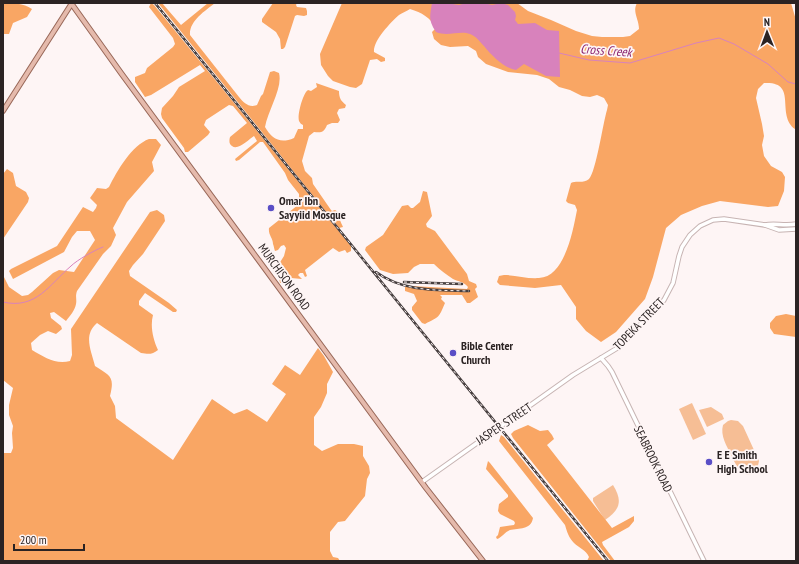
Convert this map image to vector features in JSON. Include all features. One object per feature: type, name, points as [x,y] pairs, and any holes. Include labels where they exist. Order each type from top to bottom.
[{"type":"main road","points":[[3,111],[71,3]]},
{"type":"main road","name":"MURCHISON ROAD","points":[[71,3],[422,482],[483,561]]},
{"type":"street","name":"TOPEKA STREET","points":[[587,367],[619,346],[664,300],[673,283],[682,247],[690,235],[705,224],[721,219],[765,225]]},
{"type":"street","points":[[765,225],[769,224],[784,226],[796,224]]},
{"type":"street","points":[[765,225],[780,230],[796,229]]},
{"type":"street","name":"SEABROOK ROAD","points":[[601,358],[612,372],[704,561]]},
{"type":"street","name":"JASPER STREET","points":[[422,482],[587,367]]},
{"type":"shaded area","points":[[3,3],[22,4],[32,9],[27,17],[13,23],[9,34],[3,34]]},
{"type":"shaded area","points":[[151,3],[351,246],[351,251],[347,253],[345,250],[339,252],[333,248],[305,270],[307,276],[305,277],[303,273],[300,273],[298,275],[302,279],[291,278],[283,283],[280,283],[277,267],[284,256],[286,248],[284,245],[275,251],[269,233],[269,228],[298,205],[299,194],[263,142],[260,142],[236,161],[235,159],[257,141],[254,136],[237,147],[230,144],[230,137],[247,123],[233,106],[229,105],[206,120],[204,125],[210,132],[188,152],[185,152],[184,148],[162,118],[162,108],[179,87],[205,71],[200,65],[151,95],[145,97],[135,82],[135,77],[145,73],[147,68],[175,44],[173,38],[149,7]]},
{"type":"shaded area","points":[[158,3],[162,3],[181,25],[208,3],[215,3],[202,13],[195,21],[190,30],[190,35],[239,97],[247,104],[252,106],[257,105],[263,94],[270,72],[274,71],[279,73],[279,85],[265,127],[271,135],[277,139],[289,140],[294,138],[298,129],[303,129],[303,125],[299,121],[301,104],[306,92],[317,87],[316,83],[339,91],[339,96],[346,105],[345,108],[339,109],[337,113],[340,120],[338,123],[327,125],[322,132],[314,132],[309,136],[302,161],[305,171],[312,178],[313,184],[331,210],[337,211],[343,227],[339,228]]},
{"type":"shaded area","points":[[273,3],[297,3],[297,7],[306,8],[307,11],[307,15],[295,16],[283,49],[281,49],[280,39],[276,32],[262,22],[262,19]]},
{"type":"shaded area","points":[[342,3],[517,3],[528,11],[576,31],[592,36],[623,37],[630,36],[639,29],[635,13],[637,3],[791,3],[796,20],[796,129],[789,123],[784,93],[781,87],[775,84],[764,83],[758,89],[756,98],[764,136],[762,145],[764,156],[771,166],[782,172],[785,177],[784,191],[778,206],[768,207],[720,201],[702,206],[681,215],[666,228],[653,277],[645,299],[616,332],[601,342],[586,331],[576,319],[576,307],[561,285],[535,288],[500,285],[497,282],[499,276],[504,275],[535,278],[548,276],[555,270],[561,261],[570,240],[577,210],[575,205],[566,201],[571,183],[587,180],[592,175],[608,105],[604,98],[597,95],[590,97],[582,96],[570,90],[559,87],[549,79],[537,75],[508,72],[486,64],[478,57],[476,51],[468,46],[450,47],[441,45],[434,39],[432,32],[436,28],[431,21],[422,14],[410,9],[399,15],[379,38],[374,48],[374,52],[385,58],[385,61],[381,62],[377,59],[370,60],[362,84],[356,88],[333,81],[321,65],[320,54]]},
{"type":"shaded area","points":[[432,3],[459,5],[466,3],[484,3],[492,5],[501,3],[508,5],[515,12],[515,20],[518,24],[535,23],[547,30],[559,31],[560,77],[546,76],[524,64],[516,70],[507,67],[494,57],[478,39],[470,34],[445,34],[436,32],[430,18]]},
{"type":"shaded area","points":[[149,139],[156,139],[161,145],[152,162],[154,171],[127,202],[113,228],[116,235],[111,246],[103,254],[77,291],[75,306],[71,315],[66,321],[54,312],[50,313],[51,318],[61,326],[62,329],[56,334],[48,331],[40,335],[31,343],[32,350],[55,361],[70,361],[72,355],[71,329],[150,212],[157,210],[164,215],[165,221],[143,254],[129,271],[130,276],[177,310],[176,312],[173,312],[145,293],[139,301],[139,305],[153,315],[152,332],[158,350],[148,354],[141,353],[97,323],[90,333],[89,338],[90,349],[95,366],[110,377],[112,384],[110,396],[115,406],[116,418],[173,460],[212,399],[234,414],[247,409],[267,422],[286,394],[272,384],[285,365],[300,375],[318,348],[333,372],[327,384],[327,393],[321,407],[314,417],[314,445],[322,451],[338,444],[354,444],[363,446],[363,456],[369,466],[370,473],[367,479],[365,496],[345,521],[338,522],[330,532],[330,551],[333,557],[338,558],[340,561],[3,561],[3,453],[11,453],[13,448],[13,426],[9,415],[9,405],[13,388],[3,380],[3,275],[9,287],[22,296],[28,295],[53,273],[59,270],[74,272],[95,240],[90,231],[77,231],[64,252],[13,279],[9,271],[57,246],[83,207],[93,212],[96,208],[97,205],[90,198],[97,188],[106,189],[109,187],[121,166],[131,153],[143,142]]},
{"type":"shaded area","points":[[7,169],[13,173],[16,186],[26,192],[29,198],[28,202],[3,239],[3,174]]},
{"type":"shaded area","points":[[423,191],[427,192],[432,216],[426,224],[427,227],[435,231],[467,274],[469,281],[476,284],[477,287],[475,289],[478,297],[470,303],[467,303],[462,295],[440,295],[442,297],[441,299],[445,303],[441,312],[436,318],[425,324],[422,323],[412,310],[412,307],[417,301],[414,294],[405,291],[405,287],[467,289],[468,287],[453,279],[434,264],[420,264],[408,273],[393,274],[380,270],[365,250],[366,247],[383,235],[402,206],[408,205],[413,208],[420,202]]},
{"type":"shaded area","points":[[786,314],[796,316],[796,337],[774,334],[770,328],[770,323],[776,316]]},
{"type":"shaded area","points":[[692,403],[706,434],[693,440],[679,409]]},
{"type":"shaded area","points":[[711,407],[722,414],[724,419],[707,427],[699,410]]},
{"type":"shaded area","points":[[731,420],[738,421],[743,426],[759,461],[757,470],[748,475],[744,474],[738,468],[724,441],[722,433],[723,425]]},
{"type":"shaded area","points":[[528,425],[540,431],[548,430],[554,439],[547,445],[612,528],[634,516],[634,521],[629,527],[602,542],[615,561],[611,561],[513,438],[511,434],[514,431]]},
{"type":"shaded area","points":[[501,435],[604,561],[587,561],[589,557],[588,555],[572,541],[568,535],[565,525],[499,441]]},
{"type":"shaded area","points":[[488,461],[533,518],[530,525],[527,527],[510,530],[497,539],[496,537],[500,527],[514,525],[515,523],[514,521],[500,514],[498,511],[499,504],[508,497],[508,495],[486,469]]},
{"type":"shaded area","points":[[613,485],[619,500],[618,505],[614,513],[605,520],[593,501],[593,498]]},
{"type":"waterway","name":"Cross Creek","points":[[559,53],[589,60],[630,63],[696,43],[719,38],[734,44],[768,64],[788,82],[796,84]]},
{"type":"waterway","points":[[3,302],[15,303],[33,299],[42,294],[63,273],[86,255],[103,247]]},
{"type":"railway","points":[[155,3],[608,561]]},
{"type":"railway","points":[[376,272],[386,279],[409,287],[433,290],[469,291]]},
{"type":"railway","points":[[404,282],[462,284]]},
{"type":"place","name":"Omar Ibn Sayyiid Mosque","points":[[271,208]]},
{"type":"place","name":"Bible Center Church","points":[[453,353]]},
{"type":"place","name":"E E Smith High School","points":[[709,462]]}]
